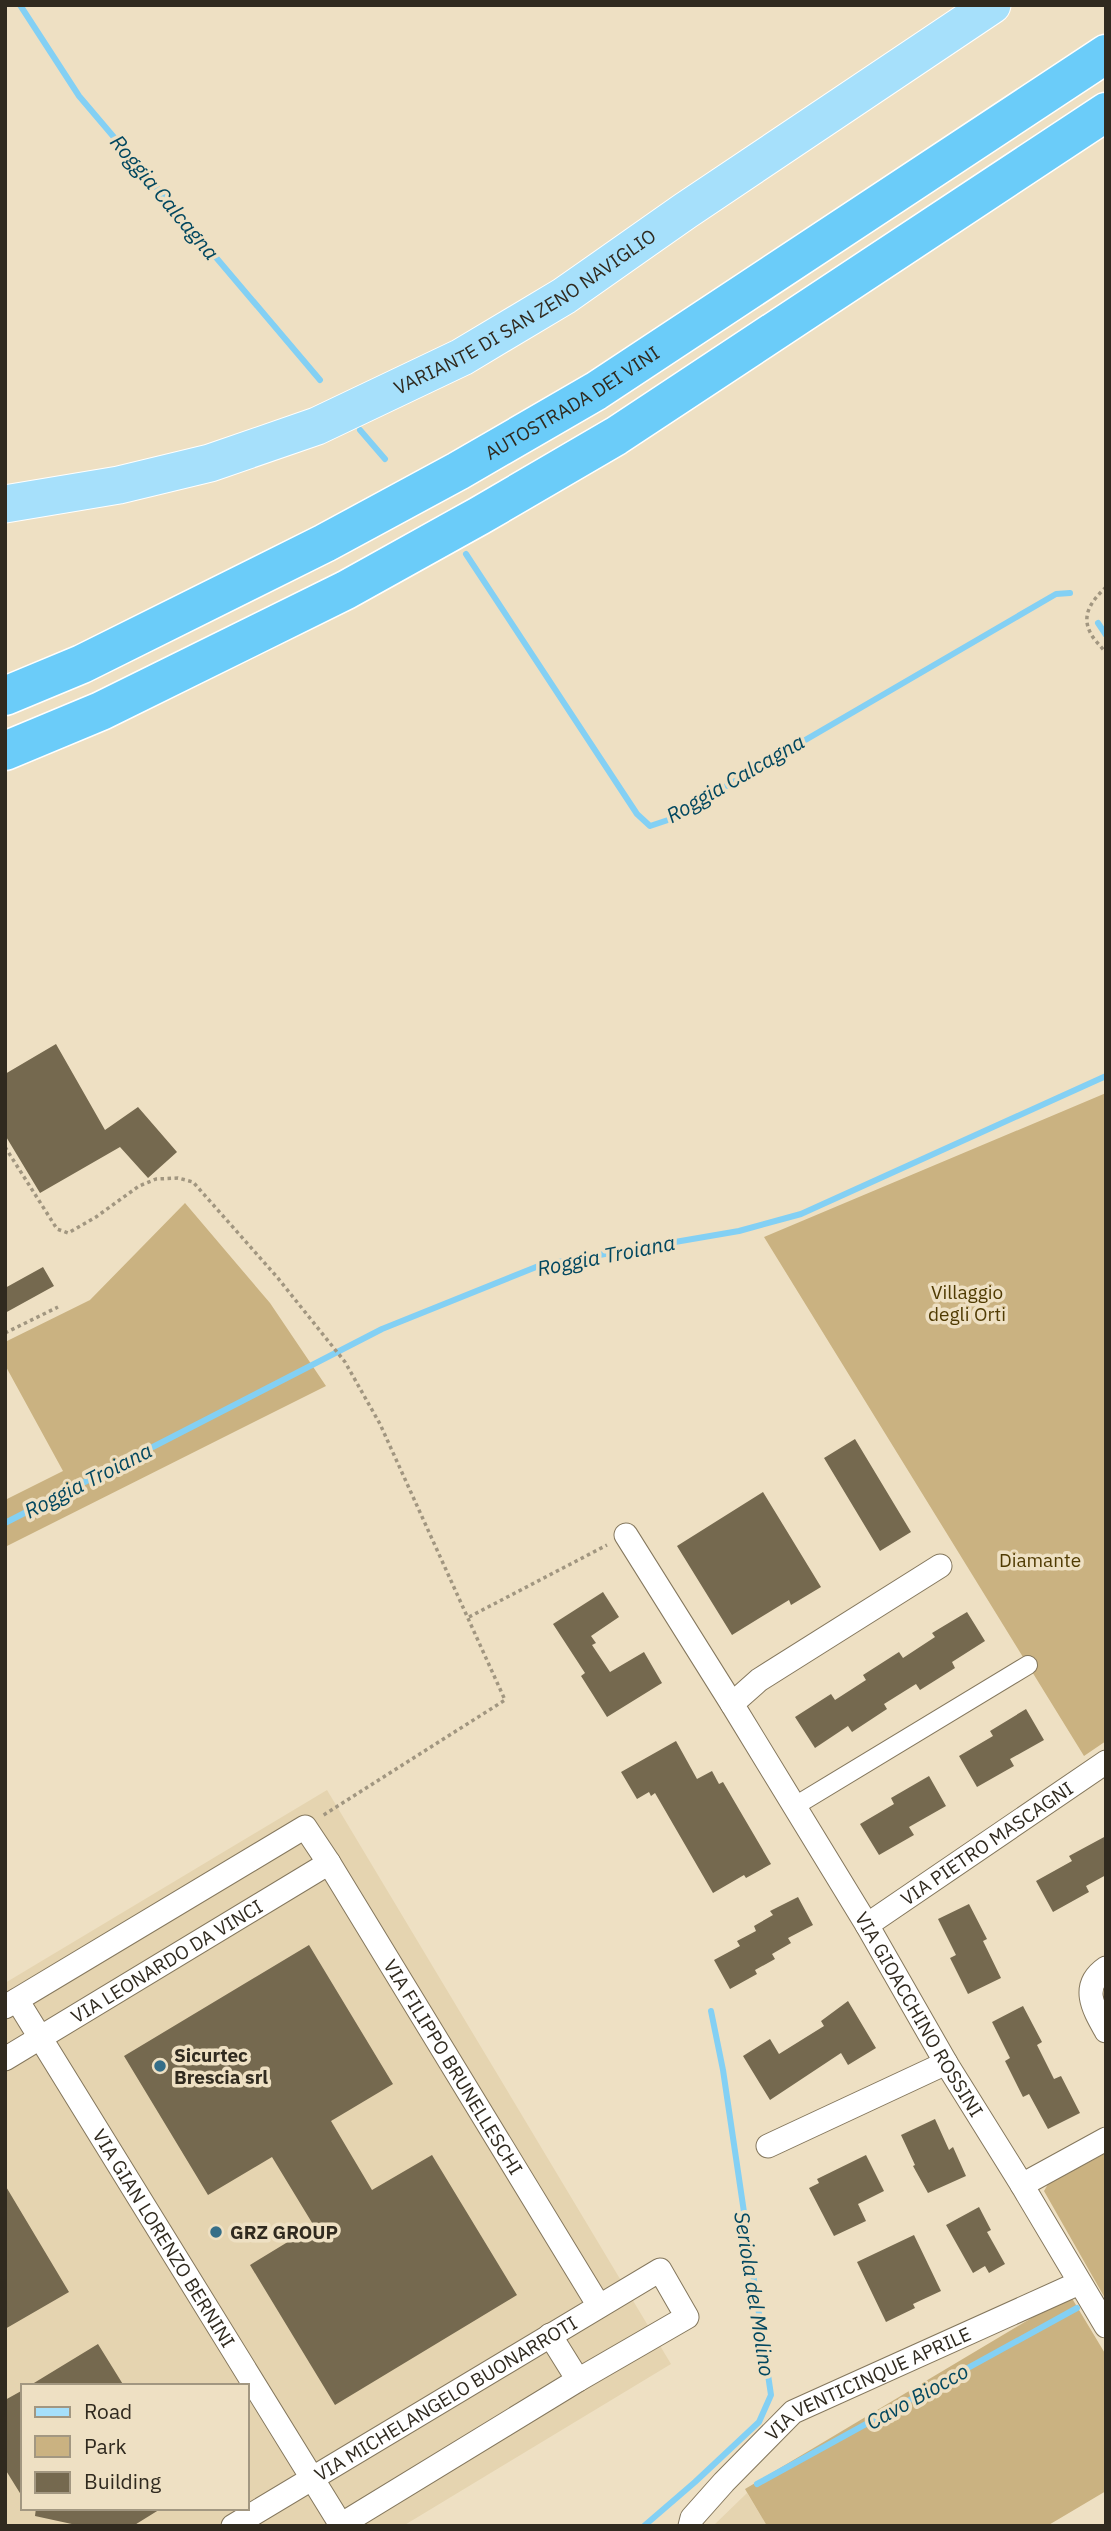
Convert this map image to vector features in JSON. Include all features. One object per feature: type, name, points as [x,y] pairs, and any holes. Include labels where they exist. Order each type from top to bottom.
[{"type":"highway","name":"AUTOSTRADA DEI VINI","points":[[5,696],[82,664],[325,543],[458,471],[596,391],[1106,54]]},
{"type":"highway","points":[[5,751],[102,711],[333,596],[479,516],[616,436],[1106,112]]},
{"type":"main road","name":"VARIANTE DI SAN ZENO NAVIGLIO","points":[[5,504],[119,485],[210,463],[317,426],[462,357],[564,296],[685,211],[992,5]]},
{"type":"street","name":"VIA GIOACCHINO ROSSINI","points":[[626,1535],[733,1704],[1106,2326]]},
{"type":"street","points":[[733,1704],[759,1681],[940,1566]]},
{"type":"street","points":[[794,1806],[1028,1665]]},
{"type":"street","name":"VIA PIETRO MASCAGNI","points":[[867,1925],[1106,1762]]},
{"type":"street","points":[[11,2004],[305,1827]]},
{"type":"street","name":"VIA FILIPPO BRUNELLESCHI","points":[[305,1827],[599,2306]]},
{"type":"street","name":"VIA LEONARDO DA VINCI","points":[[5,2059],[329,1863]]},
{"type":"street","points":[[1106,1968],[1092,1982],[1089,1997],[1106,2031]]},
{"type":"street","name":"VIA GIAN LORENZO BERNINI","points":[[11,2004],[40,2038],[340,2525]]},
{"type":"street","points":[[768,2146],[946,2063]]},
{"type":"street","points":[[1022,2185],[1106,2138]]},
{"type":"street","name":"VIA MICHELANGELO BUONARROTI","points":[[233,2526],[660,2270],[687,2317],[578,2380]]},
{"type":"street","name":"VIA VENTICINQUE APRILE","points":[[690,2526],[692,2518],[724,2482],[793,2412],[1079,2283]]},
{"type":"street","points":[[340,2525],[578,2380],[550,2335]]},
{"type":"path","points":[[1106,587],[1091,603],[1086,617],[1090,634],[1106,653]]},
{"type":"path","points":[[5,1147],[57,1229],[68,1233],[96,1217],[139,1186],[156,1179],[178,1178],[193,1182],[277,1277],[343,1359],[380,1424],[469,1617],[505,1700],[305,1827]]},
{"type":"path","points":[[5,1333],[58,1307]]},
{"type":"path","points":[[469,1617],[626,1535]]},
{"type":"shaded area","points":[[327,1790],[671,2364],[403,2526],[5,2526],[5,1983]]},
{"type":"shaded area","points":[[747,2493],[767,2526],[713,2526]]},
{"type":"green space","name":"Villaggio degli Orti","points":[[1106,1093],[1106,1741],[1084,1756],[764,1237]]},
{"type":"green space","points":[[185,1203],[270,1303],[326,1386],[5,1547],[5,1500],[63,1471],[5,1365],[5,1342],[90,1300]]},
{"type":"green space","points":[[1106,2153],[1106,2300],[1044,2191],[1048,2184]]},
{"type":"green space","points":[[1070,2295],[1106,2355],[1106,2491],[1047,2526],[767,2526],[745,2489]]},
{"type":"building","points":[[56,1044],[105,1130],[138,1107],[177,1152],[148,1178],[120,1147],[40,1193],[5,1135],[5,1074]]},
{"type":"building","points":[[43,1267],[54,1286],[5,1313],[5,1288]]},
{"type":"building","points":[[855,1439],[911,1532],[880,1551],[824,1458]]},
{"type":"building","points":[[763,1492],[821,1587],[791,1605],[789,1600],[732,1635],[677,1546]]},
{"type":"building","points":[[603,1592],[619,1617],[591,1636],[596,1643],[592,1645],[610,1672],[644,1652],[662,1683],[607,1717],[581,1676],[585,1673],[553,1624]]},
{"type":"building","points":[[967,1612],[985,1641],[952,1662],[955,1668],[920,1690],[916,1684],[884,1704],[887,1709],[852,1732],[848,1726],[815,1748],[795,1717],[831,1694],[835,1700],[866,1680],[863,1675],[899,1652],[903,1658],[935,1637],[932,1633]]},
{"type":"building","points":[[1026,1709],[1044,1740],[1010,1759],[1014,1766],[977,1787],[959,1756],[993,1736],[990,1731]]},
{"type":"building","points":[[676,1741],[697,1779],[712,1771],[719,1784],[723,1782],[771,1864],[746,1878],[744,1875],[713,1893],[655,1793],[651,1796],[649,1792],[637,1799],[621,1772]]},
{"type":"building","points":[[929,1776],[946,1806],[909,1827],[914,1835],[879,1855],[860,1824],[894,1804],[891,1798]]},
{"type":"building","points":[[1106,1836],[1106,1875],[1086,1886],[1089,1892],[1053,1912],[1036,1881],[1072,1861],[1069,1856]]},
{"type":"building","points":[[798,1897],[813,1925],[788,1938],[791,1943],[772,1954],[775,1959],[755,1970],[757,1974],[730,1989],[714,1960],[740,1946],[737,1941],[756,1931],[754,1926],[773,1915],[770,1911]]},
{"type":"building","points":[[969,1904],[987,1939],[983,1941],[1001,1978],[968,1994],[950,1958],[956,1955],[938,1919]]},
{"type":"building","points":[[309,1945],[393,2084],[331,2121],[372,2190],[432,2155],[517,2295],[335,2405],[250,2265],[314,2226],[272,2157],[208,2195],[124,2056]]},
{"type":"building","points":[[848,2001],[876,2048],[848,2065],[841,2053],[770,2100],[743,2056],[770,2039],[779,2054],[824,2026],[821,2021]]},
{"type":"building","points":[[1023,2006],[1042,2042],[1037,2045],[1054,2079],[1061,2076],[1080,2113],[1048,2129],[1029,2094],[1023,2097],[1005,2061],[1010,2058],[992,2022]]},
{"type":"building","points":[[935,2119],[949,2150],[953,2147],[966,2176],[928,2193],[913,2166],[915,2165],[901,2135]]},
{"type":"building","points":[[866,2155],[884,2191],[858,2204],[866,2221],[834,2236],[809,2188],[819,2183],[817,2179]]},
{"type":"building","points":[[5,2185],[69,2292],[5,2329]]},
{"type":"building","points":[[979,2207],[991,2230],[987,2232],[1005,2264],[989,2273],[985,2266],[973,2273],[946,2225]]},
{"type":"building","points":[[914,2235],[941,2291],[913,2304],[915,2308],[886,2322],[857,2262]]},
{"type":"building","points":[[98,2344],[123,2384],[32,2384]]},
{"type":"building","points":[[21,2391],[21,2495],[5,2469],[5,2400]]},
{"type":"building","points":[[36,2510],[159,2510],[133,2526],[81,2526],[35,2516]]},
{"type":"waterway","name":"Roggia Calcagna","points":[[20,5],[79,96],[320,380]]},
{"type":"waterway","name":"Roggia Calcagna","points":[[360,430],[385,459]]},
{"type":"waterway","name":"Roggia Calcagna","points":[[466,554],[637,814],[650,826],[668,820],[1056,594],[1070,593]]},
{"type":"waterway","name":"Roggia Calcagna","points":[[1098,623],[1106,635]]},
{"type":"waterway","name":"Roggia Troiana","points":[[5,1523],[382,1329],[541,1265],[739,1231],[801,1214],[1106,1076]]},
{"type":"waterway","name":"Seriola del Molino","points":[[644,2526],[759,2422],[771,2395],[723,2070],[711,2011]]},
{"type":"waterway","name":"Cavo Biocco","points":[[757,2484],[1077,2308]]},
{"type":"place","name":"Sicurtec Brescia srl","points":[[160,2066]]},
{"type":"place","name":"GRZ GROUP","points":[[216,2232]]},
{"type":"park label","name":"Diamante","points":[[1040,1560]]}]
